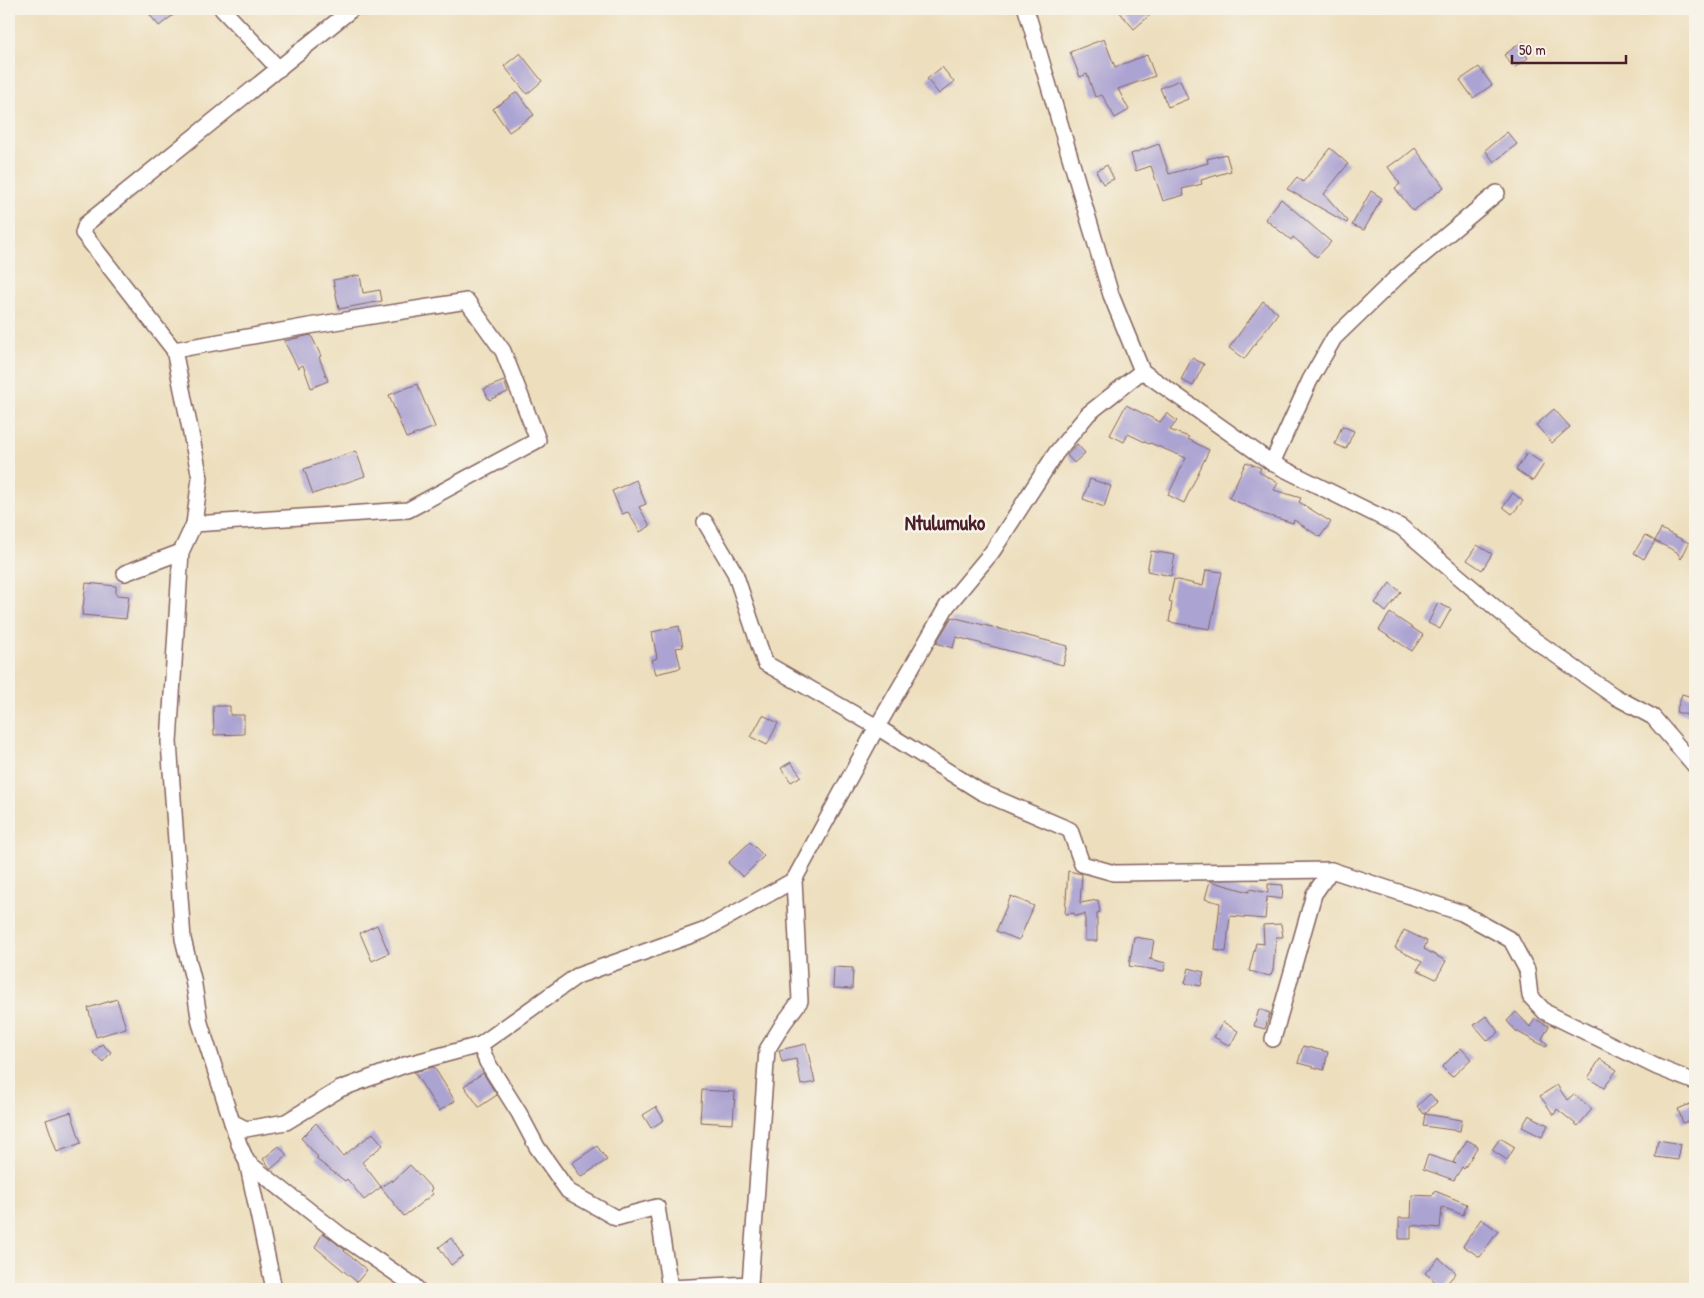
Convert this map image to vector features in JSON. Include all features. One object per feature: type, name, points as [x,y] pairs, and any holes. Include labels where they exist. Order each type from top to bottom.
[{"type":"street","points":[[222,9],[279,69]]},
{"type":"street","points":[[274,1289],[247,1162],[200,1023],[194,979],[183,939],[169,742],[181,552],[194,524],[200,478],[174,350],[83,233],[86,224],[352,9]]},
{"type":"street","points":[[1026,9],[1111,295],[1142,371],[1272,463],[1401,527],[1526,634],[1614,696],[1653,717],[1695,766]]},
{"type":"street","points":[[1272,463],[1310,380],[1334,338],[1398,276],[1497,193]]},
{"type":"street","points":[[174,350],[467,301],[503,351],[538,440],[408,510],[194,524]]},
{"type":"street","points":[[480,1045],[488,1062],[520,1113],[537,1147],[568,1192],[616,1218],[658,1207],[670,1288],[750,1284],[767,1050],[800,1001],[794,880],[877,727],[947,606],[992,552],[1056,454],[1088,414],[1142,371]]},
{"type":"street","points":[[705,522],[735,573],[765,663],[877,727],[982,792],[1070,830],[1082,864],[1114,873],[1331,870],[1462,913],[1511,940],[1527,970],[1530,996],[1545,1012],[1657,1067],[1695,1082]]},
{"type":"street","points":[[125,573],[181,552]]},
{"type":"street","points":[[1273,1039],[1314,894],[1331,870]]},
{"type":"street","points":[[232,1122],[246,1129],[286,1122],[340,1089],[404,1065],[480,1045],[577,976],[703,931],[794,880]]},
{"type":"street","points":[[247,1162],[343,1237],[417,1289]]},
{"type":"building","points":[[145,9],[181,9],[159,26]]},
{"type":"building","points":[[1117,9],[1157,9],[1134,29]]},
{"type":"building","points":[[1104,39],[1115,67],[1147,55],[1155,76],[1118,89],[1129,110],[1115,118],[1102,95],[1095,97],[1087,74],[1080,77],[1070,52]]},
{"type":"building","points":[[1519,44],[1528,58],[1514,68],[1504,55]]},
{"type":"building","points":[[520,53],[542,81],[527,94],[504,66]]},
{"type":"building","points":[[942,67],[954,82],[939,94],[927,79]]},
{"type":"building","points":[[1479,67],[1492,85],[1473,98],[1460,80]]},
{"type":"building","points":[[1180,80],[1188,99],[1168,107],[1160,88]]},
{"type":"building","points":[[517,92],[534,115],[509,132],[493,109]]},
{"type":"building","points":[[1507,132],[1517,144],[1494,162],[1485,150]]},
{"type":"building","points":[[1159,144],[1169,174],[1208,163],[1207,159],[1226,154],[1231,171],[1201,180],[1202,184],[1182,189],[1184,195],[1163,201],[1151,166],[1136,171],[1131,154]]},
{"type":"building","points":[[1330,148],[1348,164],[1324,194],[1348,221],[1347,223],[1287,189],[1297,177],[1303,182]]},
{"type":"building","points":[[1415,148],[1444,187],[1413,211],[1395,188],[1400,184],[1388,167]]},
{"type":"building","points":[[1107,165],[1114,179],[1103,184],[1096,171]]},
{"type":"building","points":[[1371,191],[1382,198],[1364,230],[1352,225]]},
{"type":"building","points":[[1281,199],[1331,242],[1317,257],[1293,237],[1291,240],[1265,219]]},
{"type":"building","points":[[360,275],[363,293],[380,290],[382,301],[339,309],[333,280]]},
{"type":"building","points":[[1263,301],[1278,313],[1244,359],[1229,348]]},
{"type":"building","points":[[311,335],[321,356],[319,357],[328,381],[311,388],[303,365],[298,368],[284,341]]},
{"type":"building","points":[[1192,358],[1204,364],[1193,386],[1181,380]]},
{"type":"building","points":[[504,381],[508,392],[489,400],[484,389]]},
{"type":"building","points":[[417,384],[435,427],[406,438],[389,395]]},
{"type":"building","points":[[1126,405],[1160,422],[1167,413],[1177,421],[1170,430],[1189,437],[1188,439],[1209,450],[1184,503],[1168,495],[1186,458],[1128,434],[1124,442],[1110,435]]},
{"type":"building","points":[[1554,409],[1570,427],[1552,443],[1536,425]]},
{"type":"building","points":[[1342,426],[1354,431],[1346,449],[1335,444]]},
{"type":"building","points":[[1077,444],[1085,453],[1074,463],[1067,455]]},
{"type":"building","points":[[356,451],[365,476],[313,494],[304,469]]},
{"type":"building","points":[[1527,453],[1544,464],[1533,481],[1516,470]]},
{"type":"building","points":[[1246,462],[1261,468],[1259,472],[1278,483],[1274,490],[1301,498],[1299,502],[1331,522],[1320,537],[1294,520],[1293,523],[1260,513],[1229,498]]},
{"type":"building","points":[[1090,479],[1111,486],[1104,507],[1083,499]]},
{"type":"building","points":[[636,480],[646,504],[639,507],[650,526],[640,532],[628,512],[622,514],[612,491]]},
{"type":"building","points":[[1513,493],[1523,501],[1512,514],[1503,507]]},
{"type":"building","points":[[1661,529],[1689,543],[1681,559],[1677,552],[1655,541]]},
{"type":"building","points":[[1645,535],[1655,541],[1644,559],[1634,553]]},
{"type":"building","points":[[1477,545],[1492,554],[1482,570],[1467,560]]},
{"type":"building","points":[[1151,551],[1175,555],[1171,576],[1147,571]]},
{"type":"building","points":[[1206,570],[1222,572],[1210,629],[1169,622],[1172,603],[1169,602],[1174,579],[1203,586]]},
{"type":"building","points":[[86,583],[116,586],[116,595],[129,596],[126,619],[82,615]]},
{"type":"building","points":[[1390,583],[1401,592],[1386,612],[1375,603]]},
{"type":"building","points":[[1438,603],[1451,609],[1440,629],[1428,623]]},
{"type":"building","points":[[1390,613],[1423,635],[1412,651],[1379,630]]},
{"type":"building","points":[[952,617],[1068,646],[1063,665],[956,637],[953,648],[936,643]]},
{"type":"building","points":[[679,626],[683,647],[676,648],[681,668],[656,674],[652,660],[657,658],[652,632]]},
{"type":"building","points":[[1682,694],[1695,698],[1695,717],[1676,712]]},
{"type":"building","points":[[213,706],[230,706],[230,715],[244,715],[244,734],[214,735]]},
{"type":"building","points":[[763,715],[778,723],[767,745],[751,737]]},
{"type":"building","points":[[791,762],[801,776],[791,782],[781,768]]},
{"type":"building","points":[[750,842],[764,856],[743,877],[728,863]]},
{"type":"building","points":[[1068,871],[1082,874],[1080,903],[1098,900],[1100,912],[1097,913],[1097,941],[1085,941],[1085,914],[1075,916],[1074,913],[1065,914]]},
{"type":"building","points":[[1210,881],[1249,892],[1250,889],[1268,893],[1268,884],[1283,885],[1282,899],[1267,897],[1265,919],[1230,916],[1226,952],[1215,950],[1220,903],[1205,899]]},
{"type":"building","points":[[1011,896],[1034,906],[1019,940],[996,931]]},
{"type":"building","points":[[1281,924],[1283,937],[1276,937],[1273,970],[1270,976],[1249,971],[1256,943],[1264,944],[1263,925]]},
{"type":"building","points":[[377,925],[389,953],[372,961],[360,933]]},
{"type":"building","points":[[1404,930],[1427,941],[1424,949],[1446,961],[1436,979],[1417,970],[1422,962],[1395,948]]},
{"type":"building","points":[[1134,937],[1154,940],[1151,958],[1149,959],[1166,963],[1164,971],[1129,966]]},
{"type":"building","points":[[834,967],[853,968],[852,989],[833,988]]},
{"type":"building","points":[[1189,968],[1204,972],[1201,986],[1185,983]]},
{"type":"building","points":[[117,999],[126,1028],[96,1037],[88,1008]]},
{"type":"building","points":[[1259,1009],[1270,1013],[1265,1029],[1254,1026]]},
{"type":"building","points":[[1516,1012],[1530,1027],[1535,1019],[1549,1026],[1542,1039],[1548,1045],[1546,1047],[1516,1031],[1507,1021]]},
{"type":"building","points":[[1486,1016],[1499,1032],[1488,1041],[1474,1025]]},
{"type":"building","points":[[1223,1022],[1238,1031],[1230,1046],[1214,1037]]},
{"type":"building","points":[[102,1044],[111,1052],[103,1062],[93,1053]]},
{"type":"building","points":[[806,1044],[815,1082],[801,1085],[796,1059],[782,1062],[779,1050]]},
{"type":"building","points":[[1303,1046],[1328,1052],[1324,1070],[1298,1063]]},
{"type":"building","points":[[1461,1048],[1471,1059],[1452,1077],[1442,1067]]},
{"type":"building","points":[[1600,1059],[1617,1070],[1604,1088],[1588,1078]]},
{"type":"building","points":[[434,1067],[455,1101],[439,1111],[414,1072]]},
{"type":"building","points":[[483,1073],[497,1095],[479,1107],[464,1086]]},
{"type":"building","points":[[1557,1085],[1567,1100],[1574,1094],[1592,1109],[1578,1126],[1557,1109],[1554,1115],[1540,1096]]},
{"type":"building","points":[[702,1090],[735,1092],[733,1124],[700,1122]]},
{"type":"building","points":[[1430,1094],[1437,1102],[1424,1114],[1417,1106]]},
{"type":"building","points":[[1695,1102],[1695,1118],[1683,1123],[1678,1109]]},
{"type":"building","points":[[656,1107],[664,1120],[651,1128],[643,1115]]},
{"type":"building","points":[[71,1112],[81,1143],[57,1152],[46,1120]]},
{"type":"building","points":[[1425,1114],[1462,1120],[1460,1131],[1423,1126]]},
{"type":"building","points":[[1529,1115],[1548,1125],[1542,1137],[1522,1127]]},
{"type":"building","points":[[316,1123],[343,1156],[373,1133],[383,1145],[362,1162],[381,1187],[364,1200],[347,1179],[345,1181],[316,1159],[318,1157],[301,1138]]},
{"type":"building","points":[[1500,1138],[1515,1147],[1507,1160],[1492,1150]]},
{"type":"building","points":[[1467,1140],[1478,1146],[1464,1169],[1462,1167],[1454,1180],[1423,1169],[1428,1155],[1456,1164],[1453,1162]]},
{"type":"building","points":[[1658,1140],[1681,1144],[1678,1160],[1655,1157]]},
{"type":"building","points":[[279,1146],[287,1155],[271,1169],[263,1159]]},
{"type":"building","points":[[597,1146],[607,1160],[581,1177],[572,1163]]},
{"type":"building","points":[[410,1165],[432,1189],[430,1191],[433,1194],[404,1216],[381,1187],[391,1180],[392,1182]]},
{"type":"building","points":[[1435,1191],[1467,1204],[1463,1215],[1442,1207],[1440,1228],[1411,1225],[1411,1239],[1399,1239],[1399,1218],[1411,1218],[1412,1195],[1432,1196]]},
{"type":"building","points":[[1481,1219],[1498,1231],[1480,1257],[1463,1246]]},
{"type":"building","points":[[323,1233],[367,1270],[357,1282],[315,1247]]},
{"type":"building","points":[[451,1238],[463,1256],[451,1265],[439,1247]]},
{"type":"building","points":[[1439,1258],[1456,1273],[1443,1288],[1425,1273]]},
{"type":"district","name":"Ntulumuko","points":[[945,522]]}]
